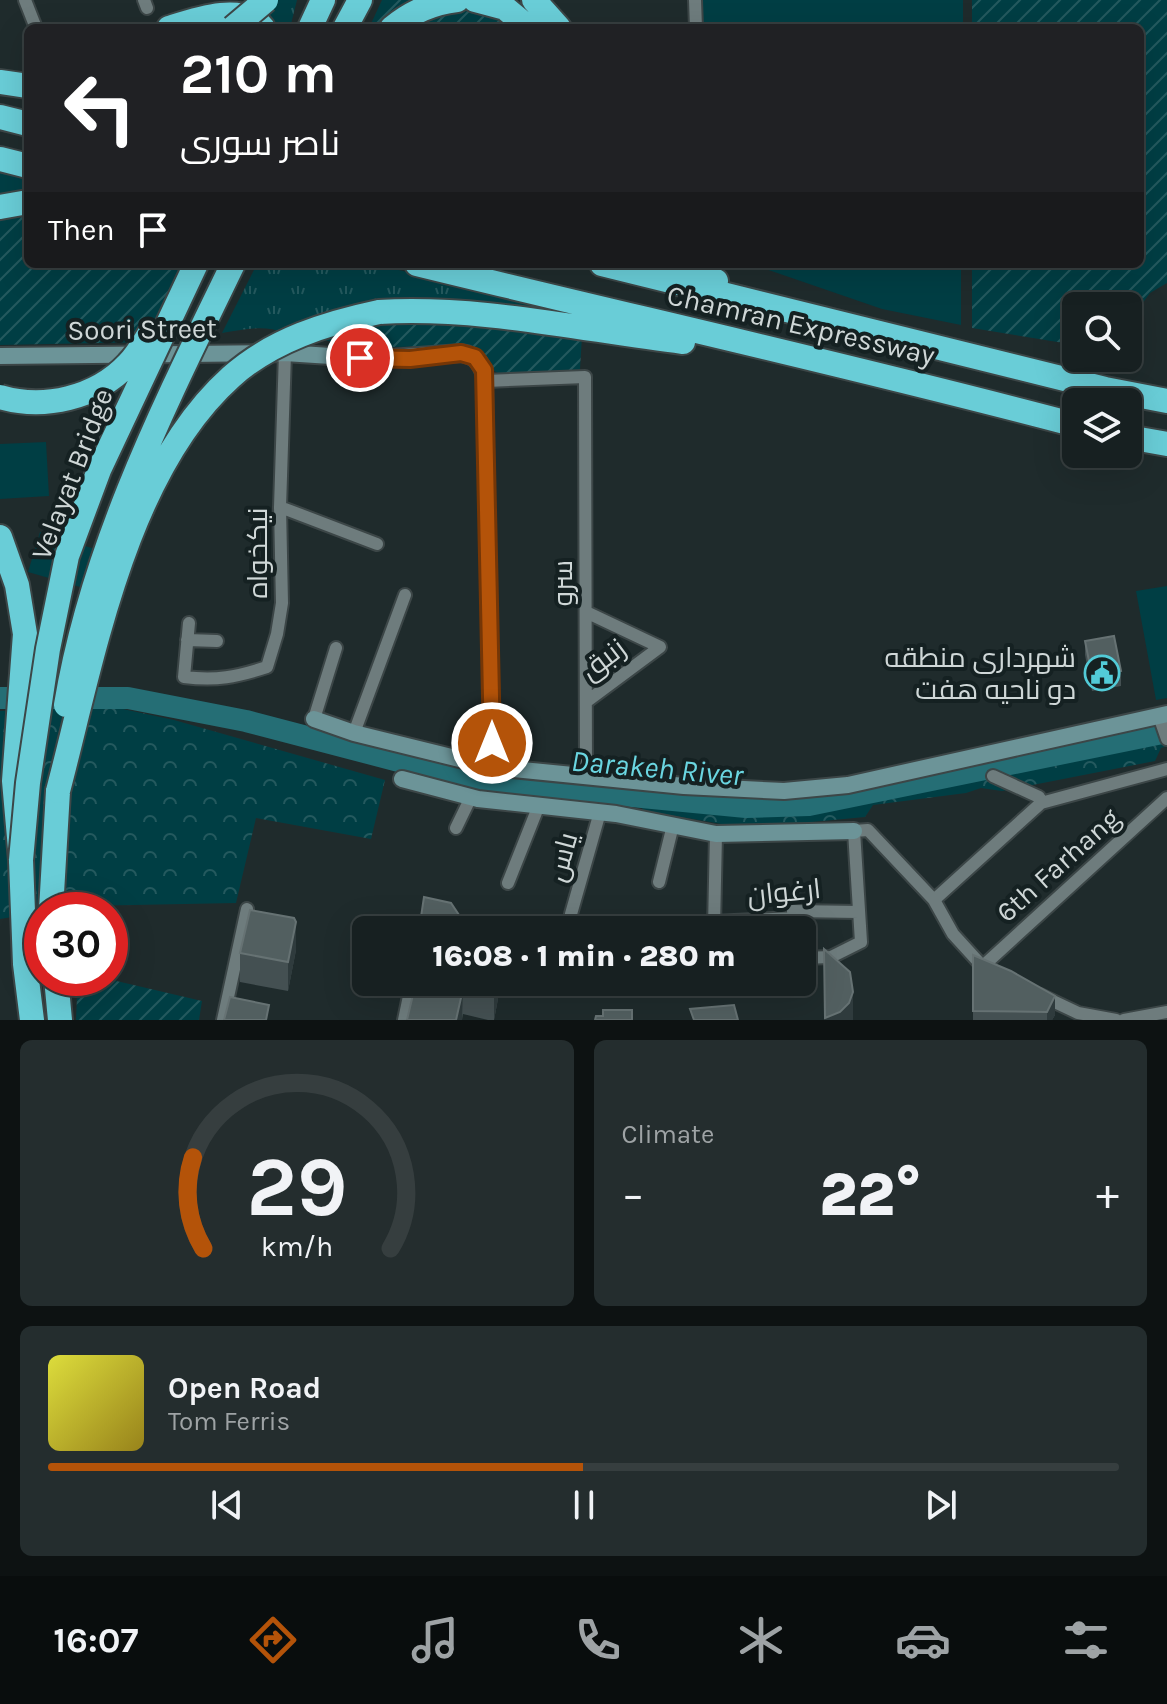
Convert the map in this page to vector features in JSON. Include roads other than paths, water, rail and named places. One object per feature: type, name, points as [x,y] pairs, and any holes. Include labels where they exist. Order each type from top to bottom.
[{"type":"highway","points":[[238,24],[266,0]]},
{"type":"highway","points":[[312,24],[323,0]]},
{"type":"highway","points":[[347,24],[360,0]]},
{"type":"highway","points":[[398,24],[414,12],[436,3],[457,0]]},
{"type":"highway","points":[[475,0],[505,8],[524,24]]},
{"type":"highway","points":[[534,0],[555,24]]},
{"type":"highway","points":[[188,24],[231,15],[250,18],[258,24]]},
{"type":"highway","points":[[0,82],[24,85]]},
{"type":"highway","points":[[0,117],[24,123]]},
{"type":"highway","points":[[0,159],[24,165]]},
{"type":"highway","points":[[0,207],[24,203]]},
{"type":"highway","points":[[0,397],[16,402],[52,402],[92,389],[121,372],[132,361],[192,268]]},
{"type":"highway","name":"Velayat Bridge","points":[[21,860],[39,709],[67,556],[99,470],[193,268]]},
{"type":"highway","name":"Velayat Bridge","points":[[58,791],[60,739],[84,615],[121,508],[160,415],[231,268]]},
{"type":"highway","name":"Chamran Expressway","points":[[433,268],[929,386],[1062,421]]},
{"type":"highway","name":"Chamran Expressway","points":[[619,268],[1105,389],[1167,401]]},
{"type":"highway","points":[[690,268],[750,299]]},
{"type":"highway","points":[[52,892],[58,791],[111,588],[164,463],[182,432],[232,375],[301,334],[379,312],[445,312],[726,347],[762,348]]},
{"type":"highway","points":[[1142,440],[1167,444]]},
{"type":"highway","points":[[0,537],[17,585],[25,634],[14,781],[25,964],[32,1020]]},
{"type":"highway","points":[[58,996],[60,1020]]},
{"type":"street","points":[[25,0],[34,24]]},
{"type":"street","points":[[695,0],[696,24]]},
{"type":"street","name":"Soori Street","points":[[0,356],[285,353],[376,359],[469,354],[480,362],[486,381]]},
{"type":"street","name":"نیکخواه","points":[[187,640],[184,677],[211,680],[236,677],[267,667],[282,603],[280,507],[285,353]]},
{"type":"street","points":[[0,364],[18,357]]},
{"type":"street","name":"سرو","points":[[486,381],[585,377],[586,777]]},
{"type":"street","points":[[486,381],[492,767]]},
{"type":"street","points":[[280,507],[377,544]]},
{"type":"street","points":[[354,733],[405,595]]},
{"type":"street","name":"زنبق","points":[[586,612],[660,647],[586,702]]},
{"type":"street","points":[[189,623],[187,640],[217,641]]},
{"type":"street","points":[[336,648],[314,719],[354,733],[492,767],[684,786],[784,791],[835,786],[1164,724]]},
{"type":"street","points":[[934,900],[1041,803],[1167,769]]},
{"type":"street","points":[[993,776],[1039,797],[1041,803]]},
{"type":"street","points":[[402,779],[471,797],[600,812],[716,834],[868,830],[934,900],[953,934],[982,967],[996,973]]},
{"type":"street","points":[[456,828],[471,797]]},
{"type":"street","name":"6th Farhang","points":[[982,967],[1166,802]]},
{"type":"street","points":[[508,883],[539,805]]},
{"type":"street","name":"یاس","points":[[571,914],[600,812]]},
{"type":"street","points":[[659,882],[673,825]]},
{"type":"street","points":[[816,958],[831,957],[861,942],[854,831]]},
{"type":"street","points":[[714,916],[716,834]]},
{"type":"street","points":[[223,1020],[247,909]]},
{"type":"street","name":"ارغوان","points":[[794,916],[793,911],[859,912]]},
{"type":"street","points":[[1023,987],[1078,1013],[1116,1020]]},
{"type":"street","points":[[404,1020],[409,996]]},
{"type":"street","points":[[1124,1020],[1167,1012]]},
{"type":"waterway","name":"Darakeh River","points":[[0,698],[128,698],[246,721],[475,781],[746,807],[809,805],[1167,732]]},
{"type":"place","name":"شهرداری منطقه دو ناحیه هفت","points":[[1102,673]]}]
